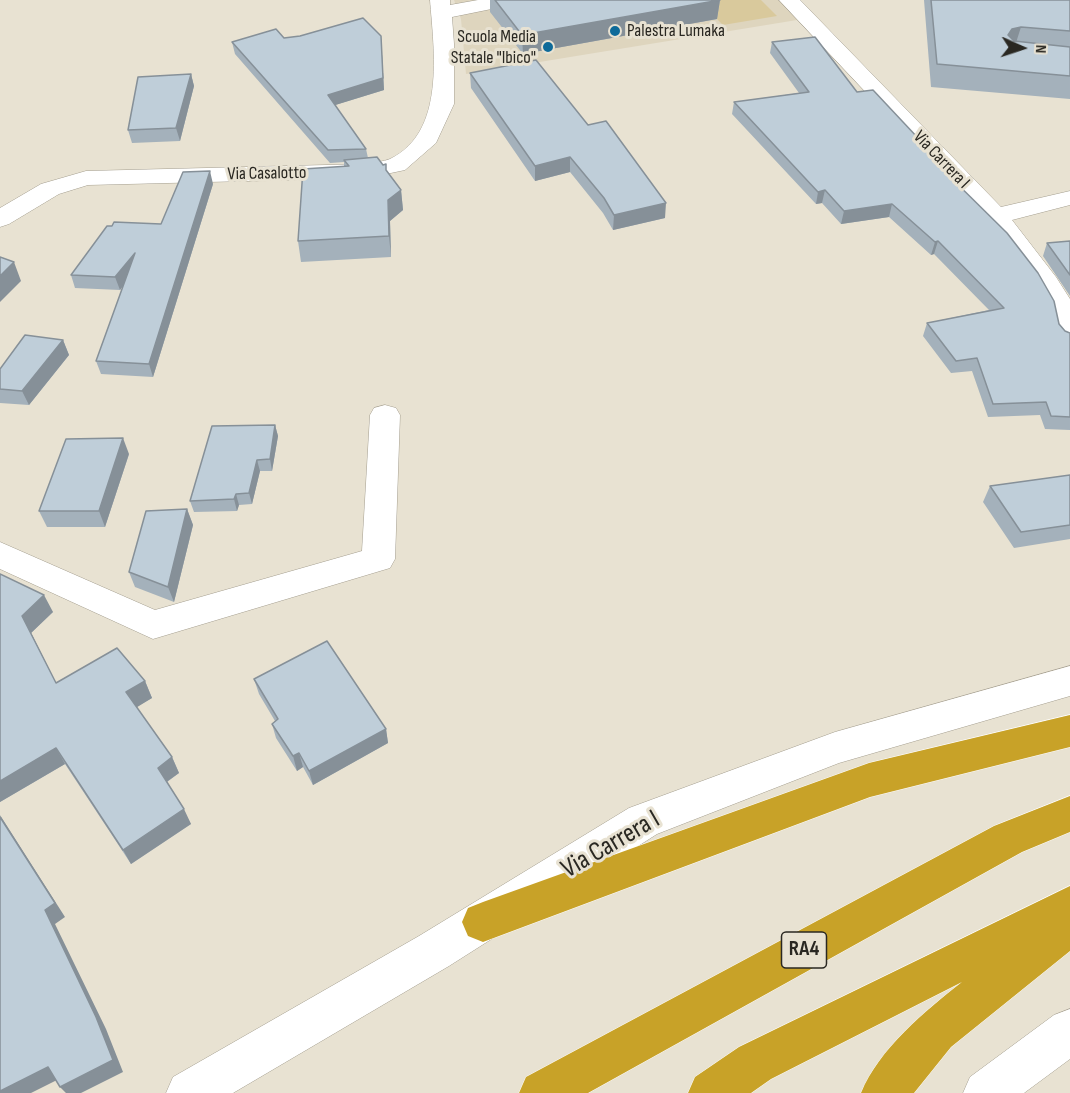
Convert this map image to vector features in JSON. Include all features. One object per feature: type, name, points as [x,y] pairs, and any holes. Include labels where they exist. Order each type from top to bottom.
[{"type":"highway","points":[[483,922],[869,780],[1070,731]]},
{"type":"highway","name":"RA4","points":[[542,1093],[1008,839],[1070,814]]},
{"type":"highway","points":[[711,1093],[755,1063],[1070,906]]},
{"type":"highway","points":[[884,1093],[935,1031],[1070,925]]},
{"type":"street","points":[[440,6],[509,0]]},
{"type":"street","name":"Via Carrera I","points":[[789,0],[996,216],[1047,283],[1065,313],[1070,336]]},
{"type":"street","name":"Via Casalotto","points":[[0,219],[50,189],[86,178],[367,171],[397,165],[424,143],[443,104],[444,44],[440,6]]},
{"type":"street","points":[[996,216],[1070,198]]},
{"type":"street","points":[[0,555],[153,625],[378,559],[385,415]]},
{"type":"street","name":"Via Carrera I","points":[[189,1093],[483,922],[643,821],[835,748],[1070,681]]},
{"type":"street","points":[[986,1093],[1070,1031]]},
{"type":"shaded area","name":"Scuola Media Statale \"Ibico\"","points":[[454,0],[781,0],[797,20],[466,74],[461,19]]},
{"type":"shaded area","points":[[551,0],[761,0],[777,16],[723,25],[717,19]]},
{"type":"building","points":[[495,0],[720,0],[522,35]]},
{"type":"building","points":[[931,0],[1070,0],[1070,31],[1021,27],[1012,29],[1008,35],[1014,41],[1070,47],[1070,76],[937,64]]},
{"type":"building","points":[[363,18],[381,36],[383,78],[328,95],[366,149],[328,150],[232,42],[276,29],[284,38],[300,36]]},
{"type":"building","points":[[815,37],[857,92],[873,90],[933,154],[928,155],[1007,233],[1038,273],[1054,301],[1059,324],[1070,333],[1070,417],[1051,416],[1046,402],[993,404],[977,358],[956,361],[927,323],[1004,308],[938,241],[935,242],[892,204],[844,211],[825,190],[818,192],[734,102],[809,92],[772,42]]},
{"type":"building","points":[[536,60],[588,125],[606,121],[666,203],[614,215],[604,198],[570,157],[535,166],[470,73]]},
{"type":"building","points":[[191,74],[176,128],[128,130],[138,77]]},
{"type":"building","points":[[377,157],[383,165],[386,164],[386,170],[401,190],[388,200],[389,236],[298,241],[303,169],[349,166],[344,160]]},
{"type":"building","points":[[210,171],[149,364],[96,361],[135,253],[115,277],[71,275],[107,226],[112,226],[114,222],[161,224],[183,172]]},
{"type":"building","points":[[1070,241],[1070,275],[1047,243]]},
{"type":"building","points":[[0,257],[14,262],[0,276]]},
{"type":"building","points":[[25,335],[63,340],[22,391],[0,389],[0,369]]},
{"type":"building","points":[[275,425],[270,459],[257,460],[249,493],[236,494],[234,499],[190,501],[212,426]]},
{"type":"building","points":[[123,438],[99,511],[39,511],[66,439]]},
{"type":"building","points":[[1070,475],[1070,525],[1021,532],[990,486]]},
{"type":"building","points":[[187,509],[168,587],[129,572],[146,511]]},
{"type":"building","points":[[0,574],[44,595],[22,616],[56,683],[117,648],[145,681],[126,692],[172,757],[158,768],[184,809],[123,850],[56,748],[0,781]]},
{"type":"building","points":[[327,641],[386,729],[309,771],[299,753],[293,756],[272,724],[278,719],[254,679]]},
{"type":"building","points":[[0,817],[55,903],[45,910],[96,1017],[113,1060],[60,1087],[48,1067],[0,1091]]},
{"type":"place","name":"Palestra Lumaka","points":[[615,31]]},
{"type":"place","name":"Scuola Media Statale \"Ibico\"","points":[[548,47]]}]
